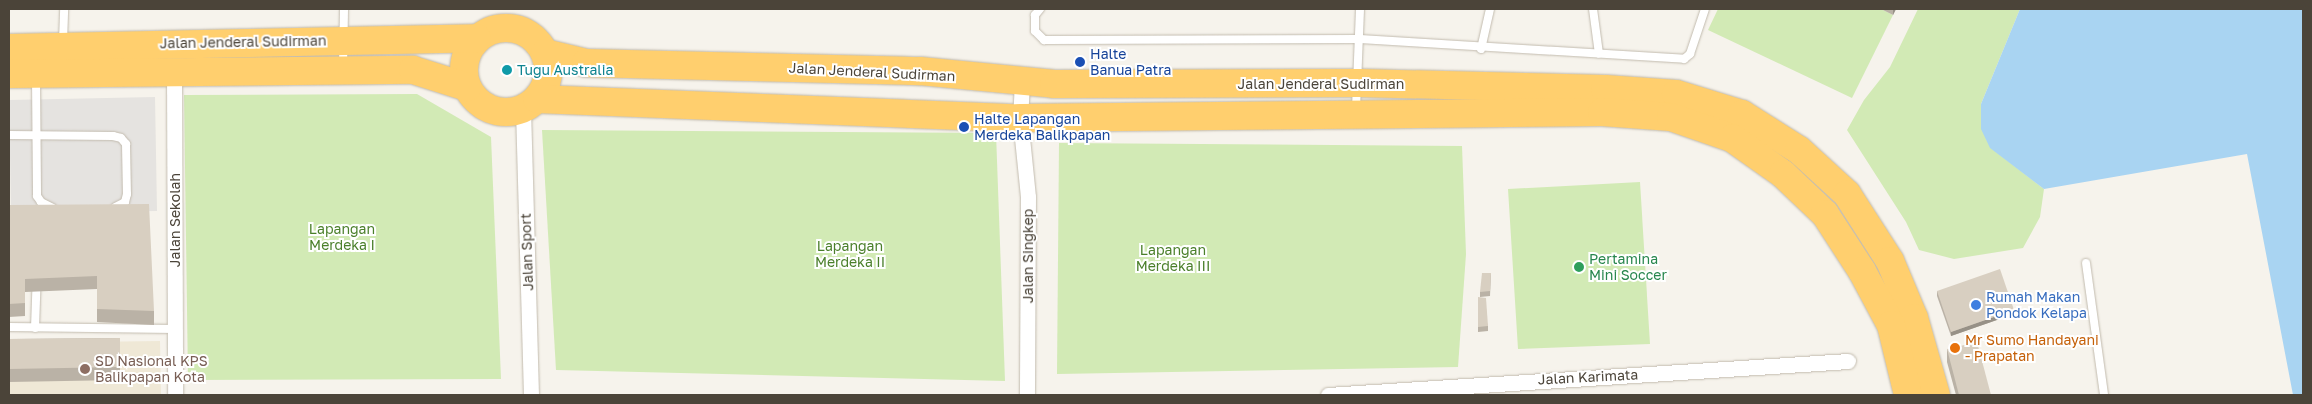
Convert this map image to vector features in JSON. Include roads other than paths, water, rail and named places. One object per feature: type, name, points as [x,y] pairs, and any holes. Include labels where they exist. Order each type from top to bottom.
[{"type":"highway","name":"Jalan Jenderal Sudirman","points":[[9,74],[36,74],[64,60],[174,44],[478,38],[502,28],[515,28],[528,33],[545,53],[586,62],[920,71],[1022,82],[1360,83],[1667,93],[1742,114],[1799,150],[1847,194],[1890,261],[1914,318],[1936,395]]},
{"type":"highway","points":[[467,86],[464,61],[478,38]]},
{"type":"highway","name":"Jalan Jenderal Sudirman","points":[[9,48],[64,60],[174,72],[413,70],[467,86],[484,106],[510,112],[530,104],[1020,118],[1356,113],[1602,112],[1671,117],[1732,138],[1783,174],[1825,214],[1862,271],[1891,324],[1908,395]]},
{"type":"highway","points":[[530,104],[548,78],[545,53]]},
{"type":"street","name":"Jalan Sekolah","points":[[174,44],[175,395]]},
{"type":"street","name":"Jalan Singkep","points":[[1022,82],[1020,118],[1028,197],[1027,395]]},
{"type":"street","name":"Jalan Sport","points":[[530,104],[531,395]]},
{"type":"street","name":"Jalan Karimata","points":[[1328,395],[1469,390],[1848,361]]},
{"type":"lane","points":[[64,9],[64,60]]},
{"type":"lane","points":[[343,70],[344,9]]},
{"type":"lane","points":[[1040,9],[1035,15],[1036,31],[1044,40],[1360,39],[1481,49],[1684,59],[1690,54],[1705,9]]},
{"type":"lane","points":[[1356,113],[1360,83],[1360,9]]},
{"type":"lane","points":[[1481,49],[1490,9]]},
{"type":"lane","points":[[1594,9],[1599,54]]},
{"type":"lane","points":[[36,74],[37,210]]},
{"type":"lane","points":[[9,135],[36,134],[121,138],[126,144],[125,202],[120,206],[101,207]]},
{"type":"lane","points":[[38,196],[47,207],[62,208]]},
{"type":"lane","points":[[2086,263],[2104,395]]},
{"type":"lane","points":[[35,328],[36,291]]},
{"type":"lane","points":[[9,327],[175,329]]},
{"type":"water","points":[[2020,9],[2303,9],[2303,395],[2293,395],[2247,154],[2044,189],[1990,148],[1981,129],[1981,104]]},
{"type":"place","name":"Halte Banua Patra","points":[[1080,62]]},
{"type":"place","name":"Tugu Australia","points":[[507,70]]},
{"type":"place","name":"Halte Lapangan Merdeka Balikpapan","points":[[964,127]]},
{"type":"place","name":"Pertamina Mini Soccer","points":[[1579,267]]},
{"type":"place","name":"Rumah Makan Pondok Kelapa","points":[[1976,305]]},
{"type":"place","name":"Mr Sumo Handayani - Prapatan","points":[[1955,348]]},
{"type":"place","name":"SD Nasional KPS Balikpapan Kota","points":[[85,369]]},
{"type":"park label","name":"Lapangan Merdeka I","points":[[342,237]]},
{"type":"park label","name":"Lapangan Merdeka II","points":[[850,254]]},
{"type":"park label","name":"Lapangan Merdeka III","points":[[1173,258]]}]
